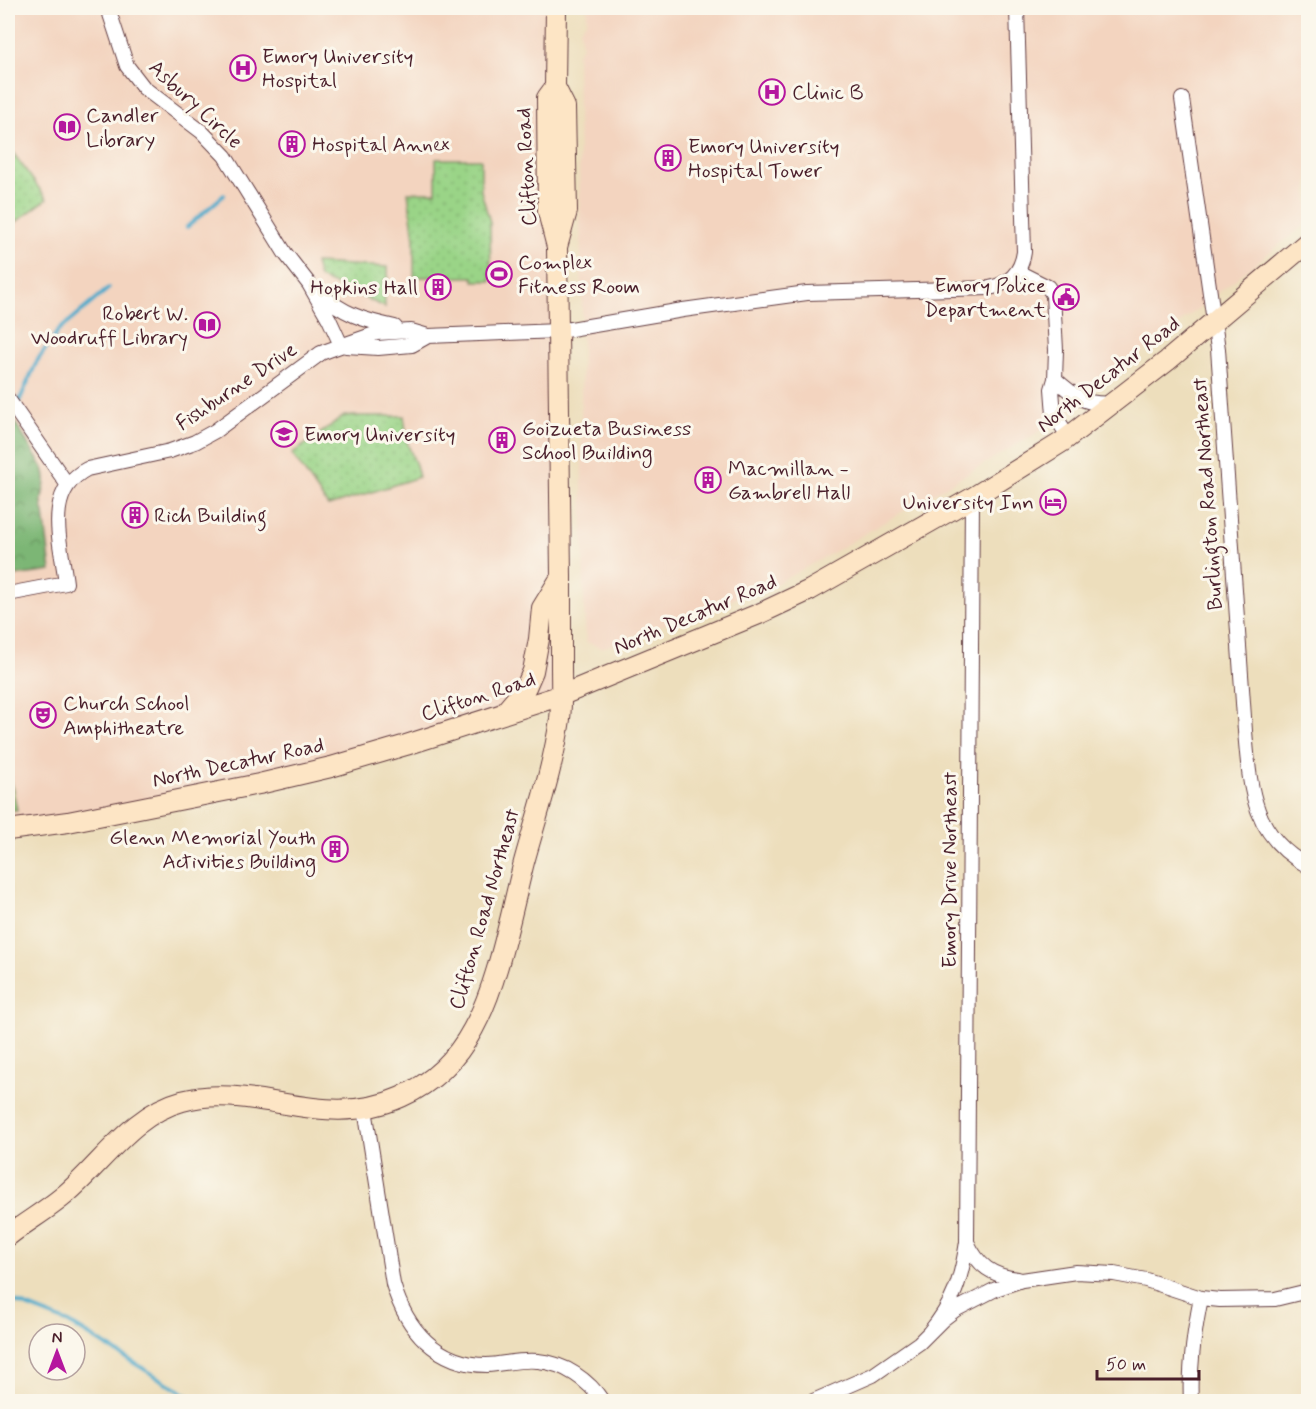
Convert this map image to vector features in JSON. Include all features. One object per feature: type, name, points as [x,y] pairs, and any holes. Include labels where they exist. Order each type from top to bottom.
[{"type":"main road","name":"Clifton Road","points":[[556,8],[555,87],[565,107],[567,211],[557,247],[559,340]]},
{"type":"main road","name":"North Decatur Road","points":[[428,738],[562,695],[724,629],[807,591],[972,498],[1032,462],[1113,403],[1167,361],[1308,242]]},
{"type":"main road","points":[[559,340],[561,665]]},
{"type":"main road","name":"Clifton Road","points":[[561,519],[562,695]]},
{"type":"main road","points":[[504,713],[526,687],[533,671],[540,639],[542,608],[561,577]]},
{"type":"main road","name":"Clifton Road Northeast","points":[[8,1236],[16,1224],[63,1197],[138,1124],[159,1110],[180,1101],[220,1097],[330,1110],[365,1109],[399,1098],[432,1079],[450,1063],[473,1029],[485,1003],[499,958],[553,759],[562,695]]},
{"type":"main road","name":"Clifton Road","points":[[262,783],[331,767],[428,738]]},
{"type":"main road","name":"North Decatur Road","points":[[8,830],[68,822],[262,783]]},
{"type":"street","name":"Asbury Circle","points":[[108,8],[127,66],[144,88],[202,132],[225,156],[285,253],[309,284],[341,345]]},
{"type":"street","points":[[1017,8],[1024,252],[1018,272],[1048,287],[1053,295],[1056,350],[1052,390],[1054,415],[1069,436]]},
{"type":"street","name":"Burlington Road Northeast","points":[[1182,99],[1219,361],[1245,731],[1252,792],[1265,825],[1272,836],[1281,847],[1308,867]]},
{"type":"street","name":"Fishburne Drive","points":[[67,484],[77,474],[87,469],[170,451],[195,442],[215,431],[321,353],[377,333],[411,331],[428,336],[559,340],[683,310],[807,293],[988,288],[1000,286],[1018,272]]},
{"type":"street","name":"Asbury Circle","points":[[309,284],[333,305],[354,317],[411,331]]},
{"type":"street","name":"Fishburne Drive","points":[[341,345],[378,348],[412,345],[428,336]]},
{"type":"street","points":[[1054,379],[1077,398],[1098,405],[1113,403]]},
{"type":"street","points":[[8,399],[67,484],[58,506],[66,583],[8,594]]},
{"type":"street","name":"Emory Drive Northeast","points":[[929,1332],[948,1308],[955,1294],[968,1242],[972,498]]},
{"type":"street","points":[[365,1109],[393,1284],[398,1301],[414,1329],[434,1349],[449,1358],[462,1362],[489,1365],[528,1360],[557,1366],[584,1380],[603,1401]]},
{"type":"street","points":[[968,1242],[978,1262],[988,1271],[1022,1280]]},
{"type":"street","points":[[811,1401],[873,1375],[903,1355],[942,1320],[970,1302],[996,1289],[1022,1280],[1076,1272],[1114,1274],[1146,1280],[1201,1298],[1220,1300],[1275,1299],[1308,1291]]},
{"type":"street","points":[[1191,1401],[1192,1346],[1201,1298]]},
{"type":"shaded area","name":"Emory University","points":[[8,8],[556,8],[562,695],[406,745],[8,830]]},
{"type":"shaded area","points":[[587,8],[1308,8],[1308,222],[1052,424],[777,583],[602,648],[586,642],[584,606],[577,54],[582,47],[580,29],[587,21]]},
{"type":"green space","points":[[8,146],[47,199],[8,228]]},
{"type":"green space","points":[[436,159],[481,159],[481,191],[490,222],[491,281],[474,281],[473,277],[414,277],[414,239],[408,192],[436,192]]},
{"type":"green space","points":[[315,263],[388,267],[388,279],[384,280],[385,307],[319,278]]},
{"type":"green space","points":[[8,411],[45,475],[42,506],[51,571],[8,577]]},
{"type":"green space","points":[[344,416],[404,416],[408,445],[419,477],[328,506],[292,454]]},
{"type":"green space","points":[[8,766],[17,810],[8,810]]},
{"type":"waterway","points":[[187,227],[224,195]]},
{"type":"waterway","points":[[17,406],[37,361],[58,331],[109,288]]},
{"type":"waterway","points":[[8,423],[14,412]]},
{"type":"waterway","points":[[8,1299],[69,1323],[198,1402]]},
{"type":"place","name":"Emory University Hospital","points":[[243,68]]},
{"type":"place","name":"Clinic B","points":[[772,92]]},
{"type":"place","name":"Candler Library","points":[[67,127]]},
{"type":"place","name":"Hospital Annex","points":[[292,144]]},
{"type":"place","name":"Emory University Hospital Tower","points":[[668,158]]},
{"type":"place","name":"Complex Fitness Room","points":[[499,274]]},
{"type":"place","name":"Hopkins Hall","points":[[438,287]]},
{"type":"place","name":"Emory Police Department","points":[[1066,297]]},
{"type":"place","name":"Robert W. Woodruff Library","points":[[207,325]]},
{"type":"place","name":"Emory University","points":[[284,434]]},
{"type":"place","name":"Goizueta Business School Building","points":[[502,440]]},
{"type":"place","name":"Macmillan - Gambrell Hall","points":[[708,480]]},
{"type":"place","name":"University Inn","points":[[1053,502]]},
{"type":"place","name":"Rich Building","points":[[135,515]]},
{"type":"place","name":"Church School Amphitheatre","points":[[43,715]]},
{"type":"place","name":"Glenn Memorial Youth Activities Building","points":[[335,849]]}]
